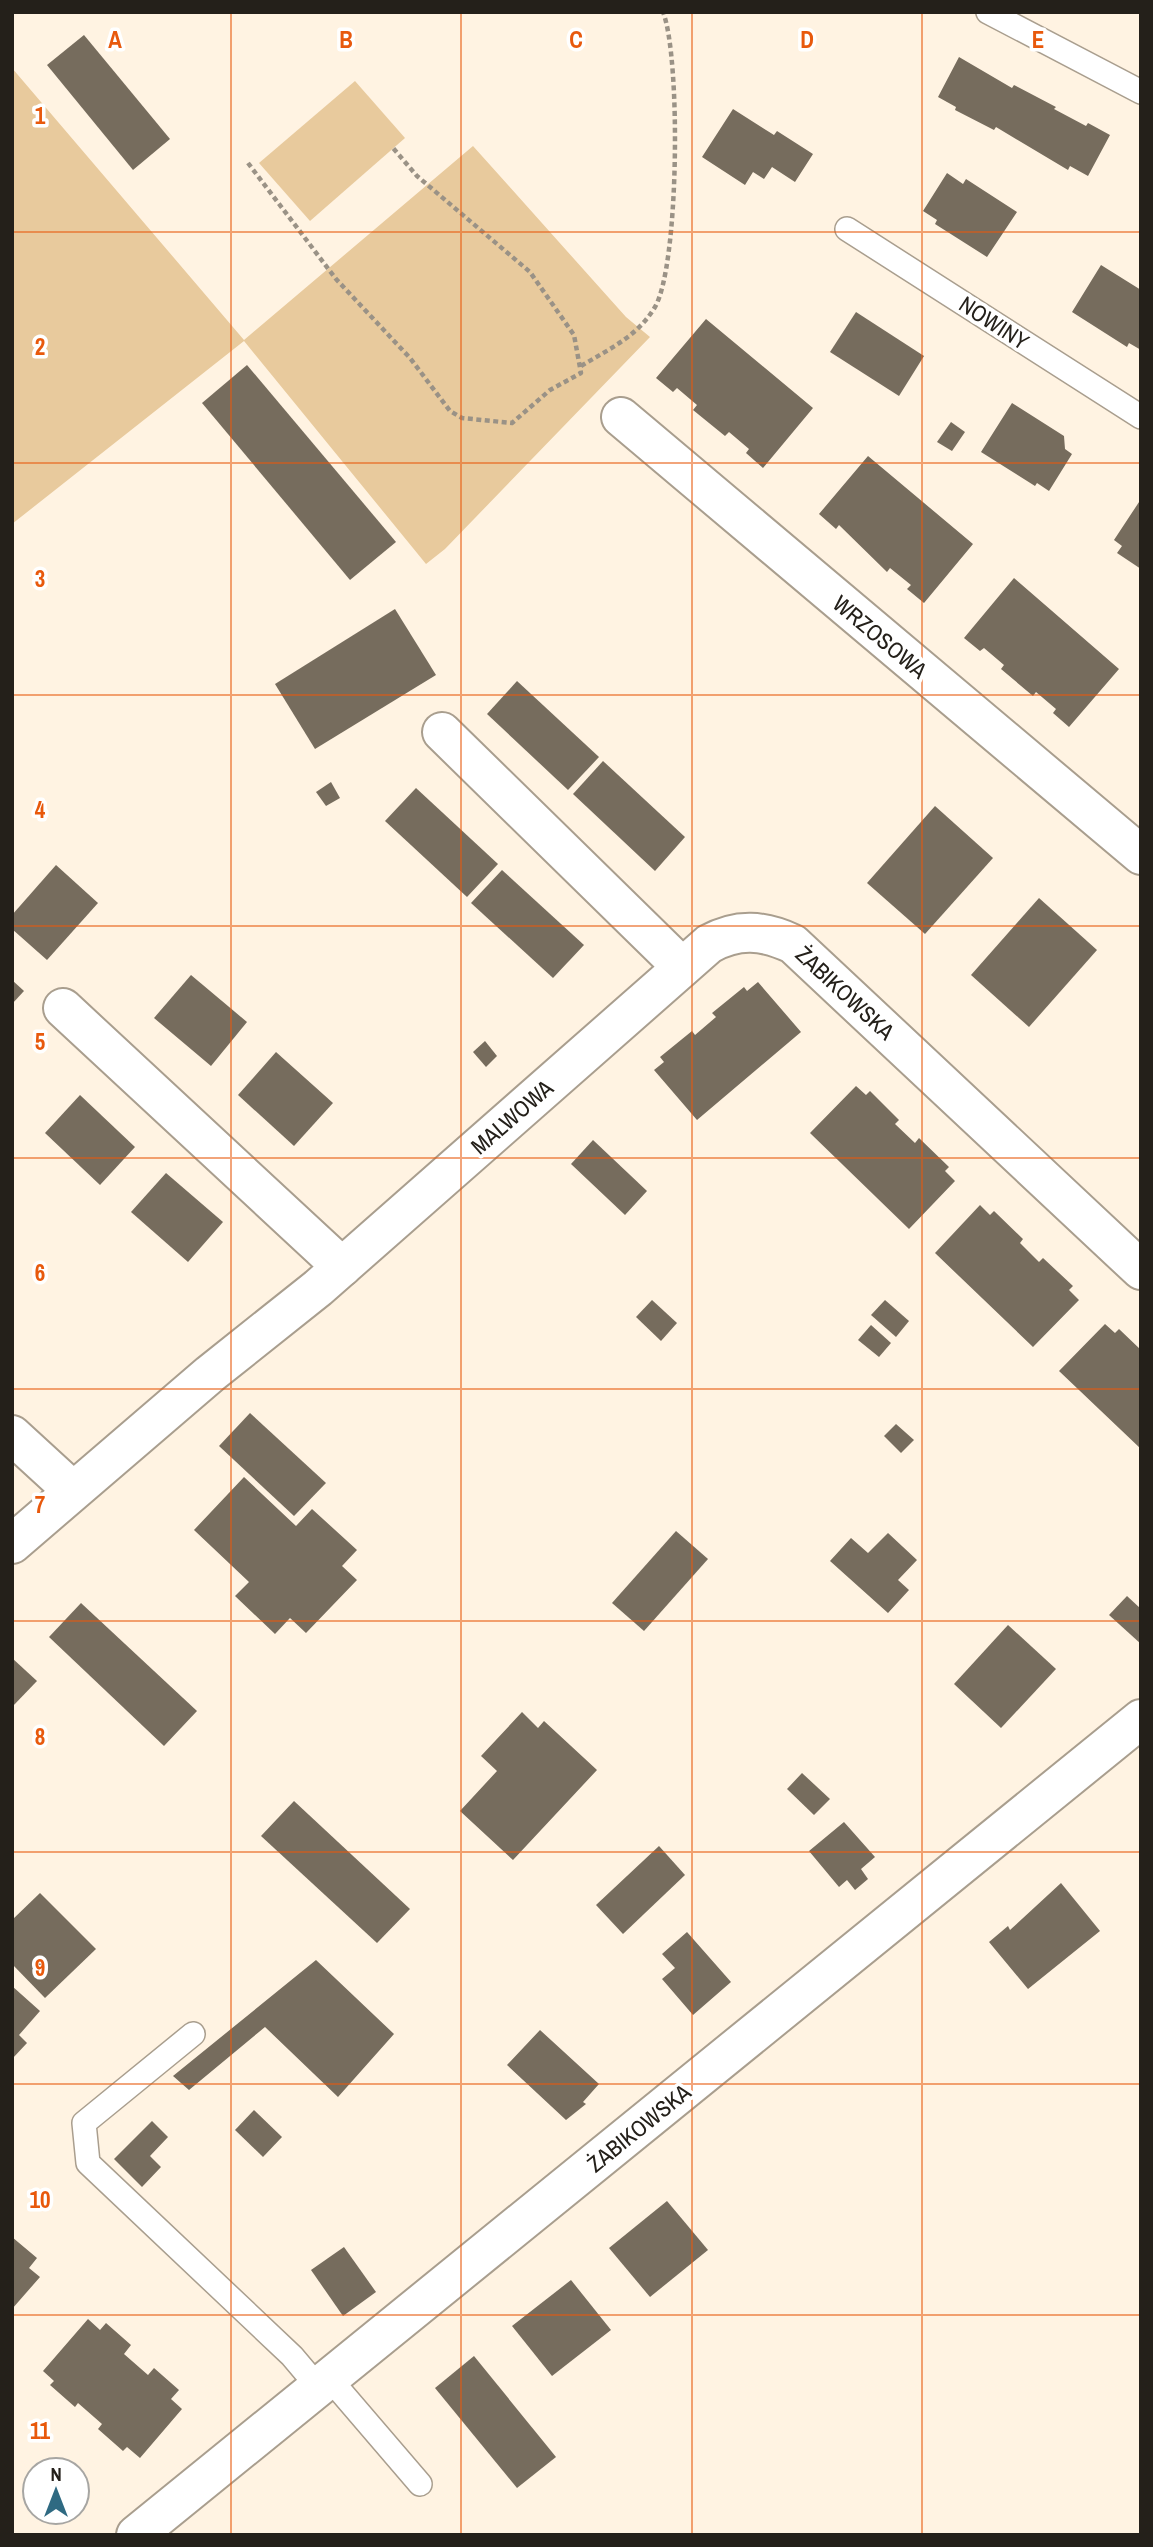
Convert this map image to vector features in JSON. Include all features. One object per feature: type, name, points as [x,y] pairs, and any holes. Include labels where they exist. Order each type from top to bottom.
[{"type":"street","name":"WRZOSOWA","points":[[621,417],[1141,855]]},
{"type":"street","points":[[442,732],[682,967]]},
{"type":"street","name":"ŻABIKOWSKA","points":[[682,967],[709,944],[737,932],[774,935],[793,944],[1141,1270]]},
{"type":"street","name":"MALWOWA","points":[[12,1544],[72,1490],[342,1267],[682,967]]},
{"type":"street","points":[[63,1008],[342,1267]]},
{"type":"street","points":[[12,1435],[72,1490]]},
{"type":"street","name":"ŻABIKOWSKA","points":[[136,2535],[1141,1719]]},
{"type":"lane","points":[[988,12],[1141,92]]},
{"type":"lane","name":"NOWINY","points":[[847,229],[1141,417]]},
{"type":"lane","points":[[193,2034],[84,2123],[88,2162],[292,2356],[325,2384],[420,2484]]},
{"type":"path","points":[[581,366],[602,356],[641,326],[655,306],[662,289],[673,194],[676,113],[670,39],[663,12]]},
{"type":"path","points":[[248,163],[336,279],[410,358],[455,415],[512,423],[550,390],[582,373],[571,329],[530,272],[422,181],[393,148]]},
{"type":"shaded area","points":[[12,68],[244,340],[473,146],[626,317],[650,337],[445,549],[426,564],[244,341],[12,524]]},
{"type":"shaded area","points":[[355,81],[405,138],[310,221],[259,163]]},
{"type":"building","points":[[84,35],[170,139],[133,170],[47,65]]},
{"type":"building","points":[[959,57],[1012,88],[1014,85],[1086,126],[1088,123],[1110,135],[1088,176],[1070,166],[1068,170],[996,127],[994,130],[955,110],[956,107],[938,97]]},
{"type":"building","points":[[733,109],[774,135],[777,131],[813,154],[795,182],[772,167],[764,179],[753,172],[745,185],[702,157]]},
{"type":"building","points":[[947,173],[963,184],[966,179],[1017,212],[987,257],[935,224],[937,220],[923,211]]},
{"type":"building","points":[[1101,265],[1141,290],[1141,350],[1129,343],[1127,347],[1072,312]]},
{"type":"building","points":[[856,312],[924,356],[899,396],[830,352]]},
{"type":"building","points":[[706,319],[813,408],[763,468],[746,453],[749,449],[729,432],[725,436],[693,410],[697,405],[677,388],[673,392],[656,378]]},
{"type":"building","points":[[247,365],[396,542],[350,580],[202,403]]},
{"type":"building","points":[[1012,403],[1064,436],[1065,449],[1072,454],[1049,491],[1037,483],[1035,486],[981,452]]},
{"type":"building","points":[[951,422],[965,432],[952,451],[937,442]]},
{"type":"building","points":[[868,456],[973,544],[924,603],[907,589],[911,585],[890,568],[887,572],[839,525],[836,529],[819,514]]},
{"type":"building","points":[[1141,499],[1141,569],[1117,553],[1122,546],[1114,540]]},
{"type":"building","points":[[1014,578],[1119,669],[1069,727],[1053,713],[1056,709],[1036,692],[1033,696],[1001,669],[1004,665],[984,648],[980,651],[964,638]]},
{"type":"building","points":[[395,609],[436,675],[315,749],[275,684]]},
{"type":"building","points":[[517,681],[599,757],[568,790],[487,714]]},
{"type":"building","points":[[603,761],[685,837],[655,871],[573,794]]},
{"type":"building","points":[[331,782],[340,798],[326,806],[316,792]]},
{"type":"building","points":[[416,788],[498,864],[467,897],[385,821]]},
{"type":"building","points":[[935,806],[993,858],[925,934],[867,883]]},
{"type":"building","points":[[56,865],[98,903],[47,960],[12,929],[12,915]]},
{"type":"building","points":[[502,870],[584,945],[553,978],[471,903]]},
{"type":"building","points":[[1039,898],[1097,950],[1029,1027],[971,975]]},
{"type":"building","points":[[191,975],[247,1022],[211,1066],[154,1018]]},
{"type":"building","points":[[12,980],[24,991],[12,1004]]},
{"type":"building","points":[[758,982],[801,1032],[697,1120],[654,1070],[664,1062],[660,1057],[692,1031],[695,1035],[716,1017],[712,1013],[744,987],[747,991]]},
{"type":"building","points":[[485,1041],[497,1056],[486,1067],[473,1052]]},
{"type":"building","points":[[276,1052],[333,1103],[294,1146],[238,1095]]},
{"type":"building","points":[[856,1086],[866,1095],[870,1091],[899,1120],[895,1124],[915,1143],[919,1138],[949,1167],[945,1171],[955,1181],[909,1229],[810,1133]]},
{"type":"building","points":[[80,1095],[135,1147],[100,1185],[45,1133]]},
{"type":"building","points":[[593,1140],[647,1191],[625,1215],[571,1164]]},
{"type":"building","points":[[166,1173],[223,1222],[188,1262],[131,1212]]},
{"type":"building","points":[[980,1205],[990,1215],[994,1211],[1023,1239],[1020,1243],[1039,1262],[1043,1258],[1073,1286],[1069,1290],[1079,1300],[1033,1347],[935,1253]]},
{"type":"building","points":[[652,1300],[677,1323],[661,1341],[636,1317]]},
{"type":"building","points":[[885,1300],[909,1321],[896,1337],[871,1315]]},
{"type":"building","points":[[1105,1324],[1115,1333],[1119,1329],[1141,1350],[1141,1449],[1059,1371]]},
{"type":"building","points":[[871,1325],[891,1343],[879,1357],[858,1340]]},
{"type":"building","points":[[250,1413],[326,1483],[294,1516],[219,1446]]},
{"type":"building","points":[[896,1424],[914,1440],[901,1453],[884,1436]]},
{"type":"building","points":[[244,1477],[296,1526],[312,1509],[357,1550],[342,1566],[357,1580],[306,1633],[290,1618],[275,1634],[235,1596],[249,1582],[194,1530]]},
{"type":"building","points":[[676,1531],[708,1559],[644,1631],[612,1603]]},
{"type":"building","points":[[888,1533],[917,1560],[898,1580],[909,1590],[888,1613],[830,1561],[851,1538],[868,1553]]},
{"type":"building","points":[[1127,1596],[1141,1609],[1141,1644],[1109,1615]]},
{"type":"building","points":[[81,1603],[197,1711],[164,1746],[49,1637]]},
{"type":"building","points":[[1008,1625],[1056,1669],[1001,1728],[954,1684]]},
{"type":"building","points":[[12,1658],[37,1681],[12,1707]]},
{"type":"building","points":[[522,1712],[538,1728],[544,1721],[597,1770],[513,1860],[460,1811],[497,1771],[481,1756]]},
{"type":"building","points":[[802,1773],[830,1799],[814,1815],[787,1789]]},
{"type":"building","points":[[294,1801],[410,1909],[377,1943],[261,1836]]},
{"type":"building","points":[[844,1822],[875,1857],[861,1869],[868,1879],[855,1890],[847,1880],[839,1887],[809,1851]]},
{"type":"building","points":[[659,1846],[685,1875],[623,1934],[596,1905]]},
{"type":"building","points":[[1061,1883],[1100,1931],[1028,1989],[989,1942],[1008,1926],[1010,1930]]},
{"type":"building","points":[[40,1893],[96,1949],[45,1998],[12,1964],[12,1920]]},
{"type":"building","points":[[687,1932],[731,1982],[693,2015],[662,1979],[675,1968],[662,1954]]},
{"type":"building","points":[[316,1960],[394,2034],[338,2097],[265,2027],[189,2090],[173,2076]]},
{"type":"building","points":[[12,1986],[40,2011],[19,2035],[27,2043],[12,2059]]},
{"type":"building","points":[[540,2030],[599,2084],[583,2102],[586,2104],[566,2120],[507,2065]]},
{"type":"building","points":[[254,2110],[282,2137],[263,2157],[235,2130]]},
{"type":"building","points":[[152,2121],[168,2137],[150,2156],[161,2167],[142,2187],[114,2159]]},
{"type":"building","points":[[667,2201],[708,2250],[650,2297],[609,2248]]},
{"type":"building","points":[[12,2237],[37,2258],[29,2268],[40,2277],[12,2309]]},
{"type":"building","points":[[344,2247],[376,2292],[343,2316],[311,2270]]},
{"type":"building","points":[[571,2280],[611,2330],[552,2376],[512,2326]]},
{"type":"building","points":[[88,2319],[100,2330],[106,2323],[131,2345],[124,2354],[148,2375],[154,2368],[179,2390],[171,2399],[182,2409],[140,2458],[127,2447],[123,2451],[98,2429],[102,2424],[78,2403],[75,2407],[50,2385],[54,2381],[43,2371]]},
{"type":"building","points":[[474,2356],[556,2457],[517,2488],[435,2388]]}]
